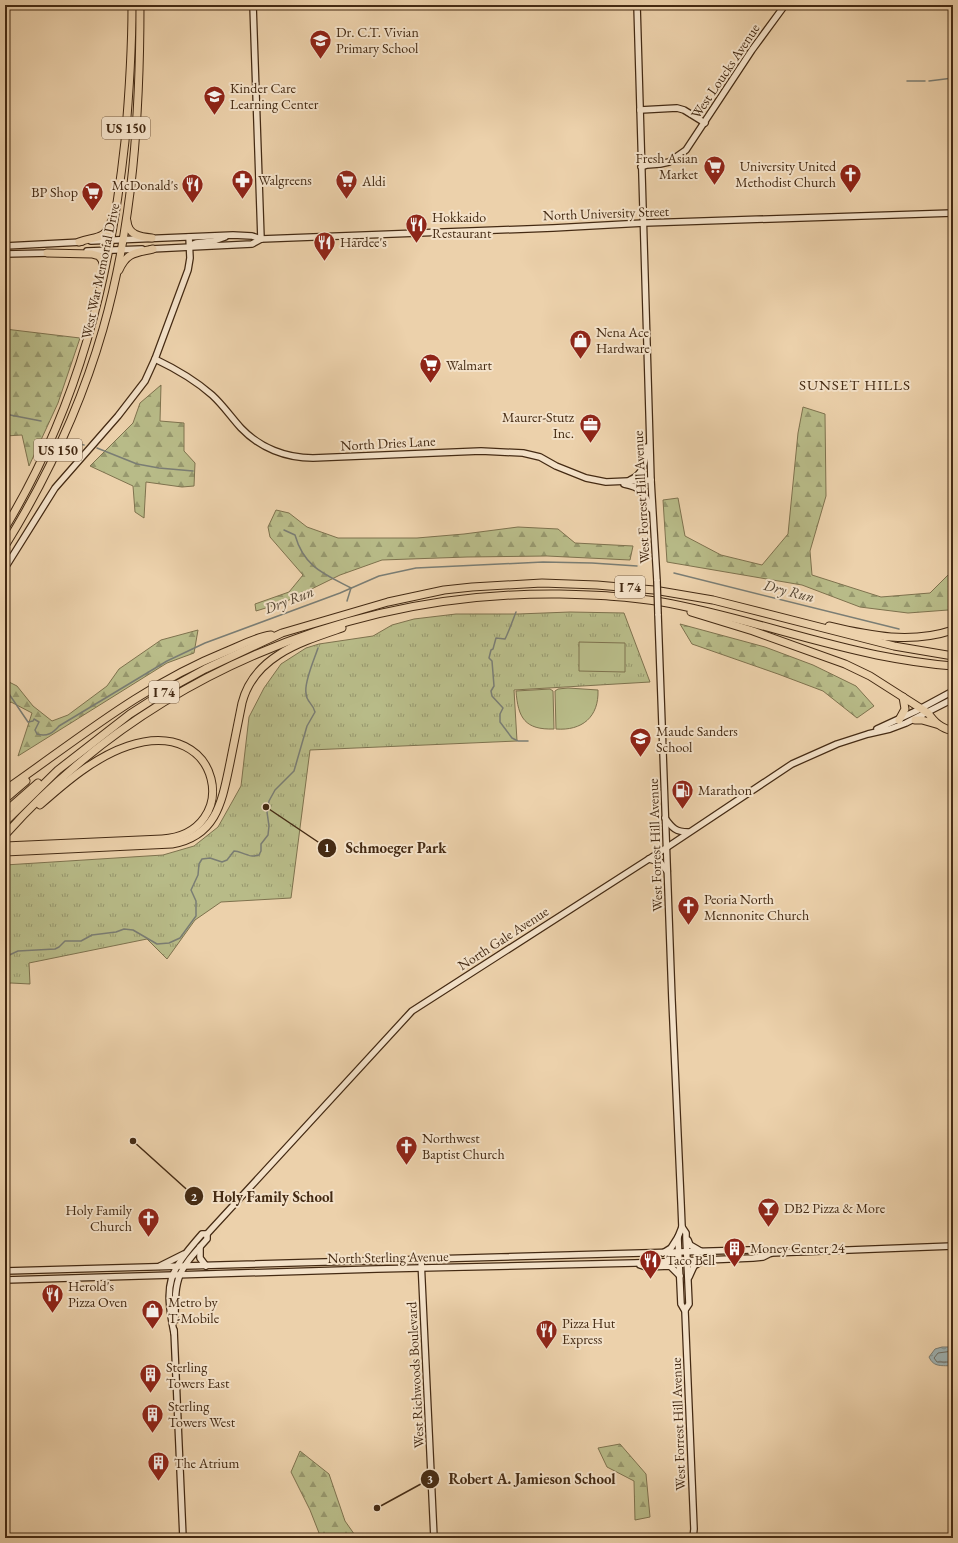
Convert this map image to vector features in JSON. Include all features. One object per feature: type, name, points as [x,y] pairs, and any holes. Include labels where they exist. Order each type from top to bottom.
[{"type":"highway","name":"West War Memorial Drive","points":[[5,528],[35,475],[60,421],[88,343],[105,276],[119,196],[130,72],[132,5]]},
{"type":"highway","name":"West War Memorial Drive","points":[[5,546],[43,480],[67,429],[89,371],[107,314],[127,211],[137,114],[140,5]]},
{"type":"highway","points":[[79,242],[99,237],[107,232],[109,228],[114,210],[124,143]]},
{"type":"highway","points":[[127,211],[127,224],[130,231],[139,236],[152,238]]},
{"type":"highway","points":[[107,314],[118,270],[132,253],[153,249]]},
{"type":"highway","points":[[47,253],[87,254],[97,256],[104,263],[105,276]]},
{"type":"highway","name":"I 74","points":[[5,822],[58,770],[130,714],[172,687],[209,667],[282,633],[388,602],[438,591],[462,587],[526,584],[622,586],[690,596],[737,606],[894,646],[953,656]]},
{"type":"highway","name":"I 74","points":[[5,835],[19,819],[75,767],[116,734],[165,701],[214,674],[269,649],[325,629],[399,609],[456,599],[543,594],[643,600],[728,616],[880,656],[953,666]]},
{"type":"highway","points":[[690,596],[735,604],[836,628],[888,638],[917,638],[953,630]]},
{"type":"highway","points":[[6,848],[172,844],[194,836],[210,822],[220,806],[243,698],[251,681],[266,664],[294,646],[336,630],[380,617],[456,599]]},
{"type":"highway","points":[[643,600],[660,603],[747,629],[835,660],[870,676],[925,711],[936,724]]},
{"type":"highway","points":[[5,790],[160,682],[194,665],[266,636],[282,633]]},
{"type":"highway","points":[[899,720],[905,709],[903,697]]},
{"type":"highway","points":[[5,799],[125,705]]},
{"type":"highway","points":[[915,720],[922,720],[936,724],[953,731]]},
{"type":"highway","points":[[6,848],[168,839],[177,837],[194,829],[207,813],[212,796],[211,777],[202,758],[187,746],[166,741],[144,742],[124,748],[99,760],[53,794],[31,813],[19,819]]},
{"type":"highway","points":[[5,812],[44,777],[58,770]]},
{"type":"main road","points":[[254,5],[261,239]]},
{"type":"main road","name":"West Forrest Hill Avenue","points":[[637,5],[649,433],[657,581],[666,848],[682,1227],[678,1236],[681,1304],[685,1310],[694,1529],[693,1538]]},
{"type":"main road","name":"West Loucks Avenue","points":[[641,167],[669,162],[686,150],[752,50],[784,5]]},
{"type":"main road","points":[[640,110],[677,108],[684,110],[705,123]]},
{"type":"main road","name":"North University Street","points":[[5,246],[122,239],[229,236],[252,236],[261,239],[644,223],[953,213]]},
{"type":"main road","points":[[190,247],[196,243],[214,241],[229,236]]},
{"type":"main road","points":[[5,568],[55,488],[130,401],[145,381],[155,359],[188,270],[190,247],[189,237]]},
{"type":"main road","name":"North University Street","points":[[5,254],[252,244],[261,239]]},
{"type":"main road","name":"North Dries Lane","points":[[155,359],[186,375],[207,391],[224,406],[244,431],[255,440],[272,450],[289,455],[302,458],[318,458],[481,450],[523,453],[540,457],[556,466],[586,478],[606,482],[651,480]]},
{"type":"main road","points":[[619,482],[636,477],[640,473],[646,458],[649,433]]},
{"type":"main road","points":[[619,482],[634,486],[644,493],[651,510],[653,523]]},
{"type":"main road","name":"North Gale Avenue","points":[[868,734],[890,729],[915,720],[953,691]]},
{"type":"main road","name":"North Gale Avenue","points":[[174,1333],[171,1318],[169,1291],[172,1275],[186,1253],[202,1234],[207,1234],[412,1011],[648,860],[792,764],[811,754],[868,734],[953,699]]},
{"type":"main road","points":[[665,818],[672,828],[678,832],[689,832]]},
{"type":"main road","points":[[648,860],[660,862],[667,871]]},
{"type":"main road","name":"West Forrest Hill Avenue","points":[[682,1227],[686,1233],[689,1304],[685,1310]]},
{"type":"main road","name":"North Gale Avenue","points":[[174,1333],[176,1288],[179,1274],[183,1266],[207,1240],[207,1234]]},
{"type":"main road","points":[[661,1254],[671,1248],[678,1236]]},
{"type":"main road","points":[[686,1238],[690,1245],[702,1252]]},
{"type":"main road","name":"North Sterling Avenue","points":[[5,1280],[179,1274],[635,1263],[763,1257],[771,1254],[953,1246]]},
{"type":"main road","points":[[200,1247],[200,1257],[206,1266]]},
{"type":"main road","name":"North Sterling Avenue","points":[[5,1272],[763,1250],[771,1254]]},
{"type":"main road","points":[[158,1267],[186,1253]]},
{"type":"main road","name":"West Richwoods Boulevard","points":[[421,1260],[434,1538]]},
{"type":"main road","points":[[688,1279],[694,1266],[703,1260]]},
{"type":"main road","points":[[635,1263],[646,1267],[670,1266],[680,1276]]},
{"type":"main road","points":[[156,1275],[164,1280],[169,1291]]},
{"type":"main road","points":[[174,1333],[182,1538]]},
{"type":"green space","points":[[5,329],[80,338],[58,403],[29,466],[22,435],[5,436]]},
{"type":"green space","points":[[161,385],[160,421],[184,423],[184,451],[195,463],[194,486],[182,487],[146,482],[144,518],[135,512],[133,486],[90,466],[133,423],[140,403]]},
{"type":"green space","points":[[803,407],[825,414],[826,496],[810,551],[812,575],[881,597],[930,593],[949,574],[953,575],[953,607],[948,610],[908,613],[860,607],[802,585],[667,562],[663,500],[678,498],[685,536],[721,555],[762,565],[788,534],[798,433]]},
{"type":"green space","points":[[276,510],[289,513],[307,527],[338,538],[417,538],[518,527],[558,529],[575,543],[633,546],[630,560],[547,556],[382,560],[340,575],[285,602],[256,611],[255,604],[289,592],[303,575],[270,537],[268,527]]},
{"type":"green space","points":[[570,612],[624,613],[650,682],[514,690],[517,741],[310,750],[291,898],[221,902],[195,920],[167,959],[147,939],[29,963],[30,984],[5,984],[5,865],[163,855],[194,846],[218,827],[241,786],[249,717],[264,688],[281,664],[306,648],[319,644],[373,636],[392,625],[414,619],[456,614]]},
{"type":"green space","points":[[680,624],[765,647],[813,665],[856,686],[874,706],[857,718],[823,691],[692,644]]},
{"type":"green space","points":[[198,630],[194,653],[167,663],[18,756],[32,713],[11,702],[5,706],[5,680],[17,686],[33,706],[52,721],[68,715],[107,686],[119,669],[161,640]]},
{"type":"green space","points":[[579,642],[625,643],[625,672],[579,671]]},
{"type":"green space","points":[[568,688],[598,690],[596,708],[592,715],[581,725],[574,728],[556,729],[555,691],[558,689]]},
{"type":"green space","points":[[550,689],[553,691],[554,729],[544,729],[530,725],[521,715],[516,691]]},
{"type":"green space","points":[[620,1444],[646,1474],[650,1517],[635,1520],[634,1481],[607,1467],[598,1448]]},
{"type":"green space","points":[[300,1451],[329,1474],[345,1521],[357,1538],[321,1538],[310,1510],[291,1472]]},
{"type":"water","points":[[942,1347],[953,1347],[953,1366],[939,1365],[931,1361],[929,1357],[935,1349]]},
{"type":"waterway","points":[[929,81],[953,78]]},
{"type":"waterway","points":[[907,81],[925,81]]},
{"type":"waterway","points":[[5,414],[41,421]]},
{"type":"waterway","points":[[76,443],[84,445]]},
{"type":"waterway","points":[[97,448],[137,464],[159,468],[193,471]]},
{"type":"waterway","points":[[284,530],[295,535],[304,555],[316,568],[324,574],[351,588]]},
{"type":"waterway","name":"Dry Run","points":[[5,688],[28,722],[33,721],[34,719],[39,722],[35,730],[37,734],[47,735],[59,726],[167,661],[205,643],[340,593],[379,576],[416,568],[543,562],[637,566]]},
{"type":"waterway","name":"Dry Run","points":[[674,573],[899,629]]},
{"type":"waterway","points":[[347,601],[351,588]]},
{"type":"waterway","points":[[516,612],[505,639],[496,638],[493,649],[491,650],[489,658],[492,661],[494,686],[491,691],[492,696],[503,708],[500,714],[500,722],[512,738],[518,741],[528,741]]},
{"type":"waterway","points":[[5,957],[18,951],[55,949],[65,941],[81,941],[92,935],[116,932],[124,929],[133,930],[157,944],[169,943],[180,938],[196,916],[196,901],[191,890],[198,875],[199,864],[202,859],[210,858],[222,862],[227,860],[234,851],[252,856],[259,855],[261,851],[261,844],[268,835],[269,826],[267,812],[269,801],[275,790],[294,771],[307,726],[315,712],[306,696],[306,688],[308,677],[318,648]]},
{"type":"place","name":"Dr. C.T. Vivian Primary School","points":[[321,60]]},
{"type":"place","name":"Kinder Care Learning Center","points":[[214,116]]},
{"type":"place","name":"Fresh Asian Market","points":[[714,186]]},
{"type":"place","name":"University United Methodist Church","points":[[851,194]]},
{"type":"place","name":"Walgreens","points":[[242,200]]},
{"type":"place","name":"Aldi","points":[[347,200]]},
{"type":"place","name":"McDonald's","points":[[193,204]]},
{"type":"place","name":"BP Shop","points":[[93,212]]},
{"type":"place","name":"Hokkaido Restaurant","points":[[417,244]]},
{"type":"place","name":"Hardee's","points":[[325,262]]},
{"type":"place","name":"Nena Ace Hardware","points":[[581,360]]},
{"type":"place","name":"Walmart","points":[[431,384]]},
{"type":"place","name":"Maurer-Stutz Inc.","points":[[590,444]]},
{"type":"place","name":"Maude Sanders School","points":[[641,758]]},
{"type":"place","name":"Schmoeger Park","points":[[266,807]]},
{"type":"place","name":"Marathon","points":[[682,810]]},
{"type":"place","name":"Peoria North Mennonite Church","points":[[688,926]]},
{"type":"place","name":"Holy Family School","points":[[133,1141]]},
{"type":"place","name":"Northwest Baptist Church","points":[[407,1166]]},
{"type":"place","name":"DB2 Pizza & More","points":[[768,1228]]},
{"type":"place","name":"Holy Family Church","points":[[148,1238]]},
{"type":"place","name":"Money Center 24","points":[[734,1268]]},
{"type":"place","name":"Taco Bell","points":[[650,1280]]},
{"type":"place","name":"Herold's Pizza Oven","points":[[53,1314]]},
{"type":"place","name":"Metro by T-Mobile","points":[[152,1330]]},
{"type":"place","name":"Pizza Hut Express","points":[[547,1350]]},
{"type":"place","name":"Sterling Towers East","points":[[150,1394]]},
{"type":"place","name":"Sterling Towers West","points":[[152,1434]]},
{"type":"place","name":"The Atrium","points":[[158,1482]]},
{"type":"place","name":"Robert A. Jamieson School","points":[[377,1508]]},
{"type":"district","name":"SUNSET HILLS","points":[[855,385]]}]
